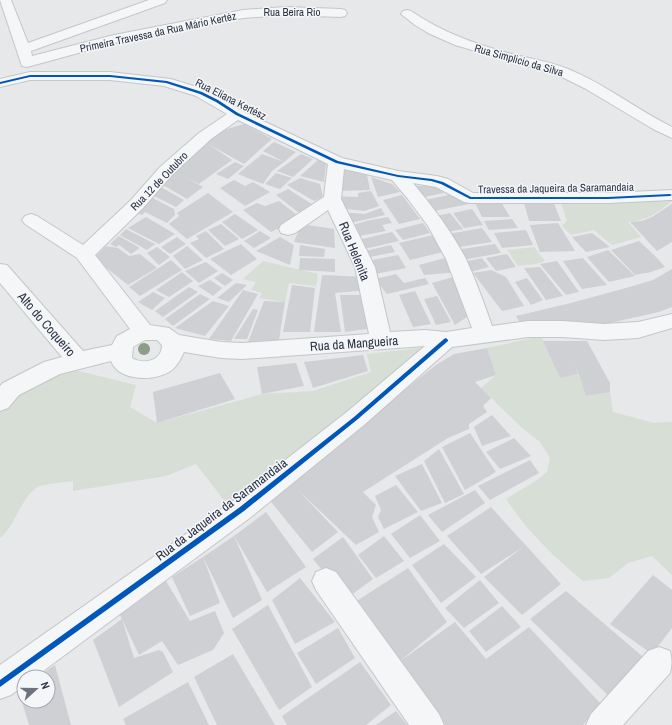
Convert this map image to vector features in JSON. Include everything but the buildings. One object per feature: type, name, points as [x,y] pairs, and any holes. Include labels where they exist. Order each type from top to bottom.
[{"type":"street","points":[[4,0],[24,49],[29,69]]},
{"type":"street","points":[[24,49],[161,0]]},
{"type":"street","name":"Rua Beira Rio","points":[[244,14],[285,11],[341,13]]},
{"type":"street","name":"Primeira Travessa da Rua Mário Kertéz","points":[[29,69],[114,39],[244,14]]},
{"type":"street","name":"Rua Simplicio da Silva","points":[[406,14],[422,26],[440,36],[486,52],[544,65],[564,72],[672,133]]},
{"type":"street","name":"Rua Eliana Kertész","points":[[0,83],[29,69],[166,82],[201,93],[237,114],[337,162],[398,176]]},
{"type":"street","name":"Rua 12 de Outubro","points":[[84,254],[137,204],[166,170],[205,136],[237,114]]},
{"type":"street","points":[[288,230],[332,199],[337,162]]},
{"type":"street","points":[[398,176],[416,196],[455,258],[485,334],[528,329],[563,329],[604,332],[638,330],[672,321]]},
{"type":"street","name":"Travessa da Jaqueira da Saramandaia","points":[[398,176],[431,180],[442,183],[470,198],[608,198],[670,195]]},
{"type":"street","name":"Rua Helenita","points":[[332,199],[365,267],[381,341]]},
{"type":"street","points":[[31,220],[84,254],[144,332]]},
{"type":"street","name":"Alto do Coqueiro","points":[[0,270],[78,360]]},
{"type":"street","points":[[0,402],[11,389],[52,368],[78,360],[119,351],[124,343],[132,336],[144,332],[162,333],[173,342],[172,353],[164,364],[149,370],[133,369],[122,362],[119,351]]},
{"type":"street","name":"Rua da Mangueira","points":[[173,342],[221,350],[242,351],[425,338],[446,340],[485,334]]},
{"type":"street","name":"Rua da Jaqueira da Saramandaia","points":[[0,684],[242,509],[356,418],[446,340]]},
{"type":"street","name":"Rua da Mangueira","points":[[164,364],[221,350]]},
{"type":"street","points":[[326,582],[428,725]]},
{"type":"street","points":[[602,725],[659,662]]},
{"type":"shaded area","points":[[672,198],[672,201],[652,216],[641,220],[628,222],[641,237],[612,245],[594,230],[571,235],[562,226],[567,221],[560,200]]},
{"type":"shaded area","points":[[534,247],[545,261],[536,264],[518,266],[507,250]]},
{"type":"shaded area","points":[[263,261],[318,274],[316,286],[289,283],[285,302],[259,298],[262,293],[251,290],[256,282],[243,279]]},
{"type":"shaded area","points":[[541,336],[560,378],[578,374],[586,396],[610,392],[613,412],[654,423],[672,422],[672,575],[652,556],[628,563],[609,578],[583,581],[542,543],[514,511],[506,499],[547,472],[550,458],[540,442],[521,427],[481,388],[496,375],[487,348]]},
{"type":"shaded area","points":[[436,346],[230,508],[196,464],[166,476],[73,491],[73,481],[43,485],[36,488],[25,499],[10,527],[0,538],[0,407],[53,371],[74,370],[136,385],[130,407],[157,423],[262,394],[313,391],[371,372],[367,354]]},
{"type":"cycle path","points":[[0,83],[30,76],[110,76],[166,82],[201,93],[237,114],[337,162],[398,176],[431,180],[442,183],[470,198],[608,198],[670,195]]},
{"type":"cycle path","points":[[0,684],[242,509],[356,418],[446,340]]}]
